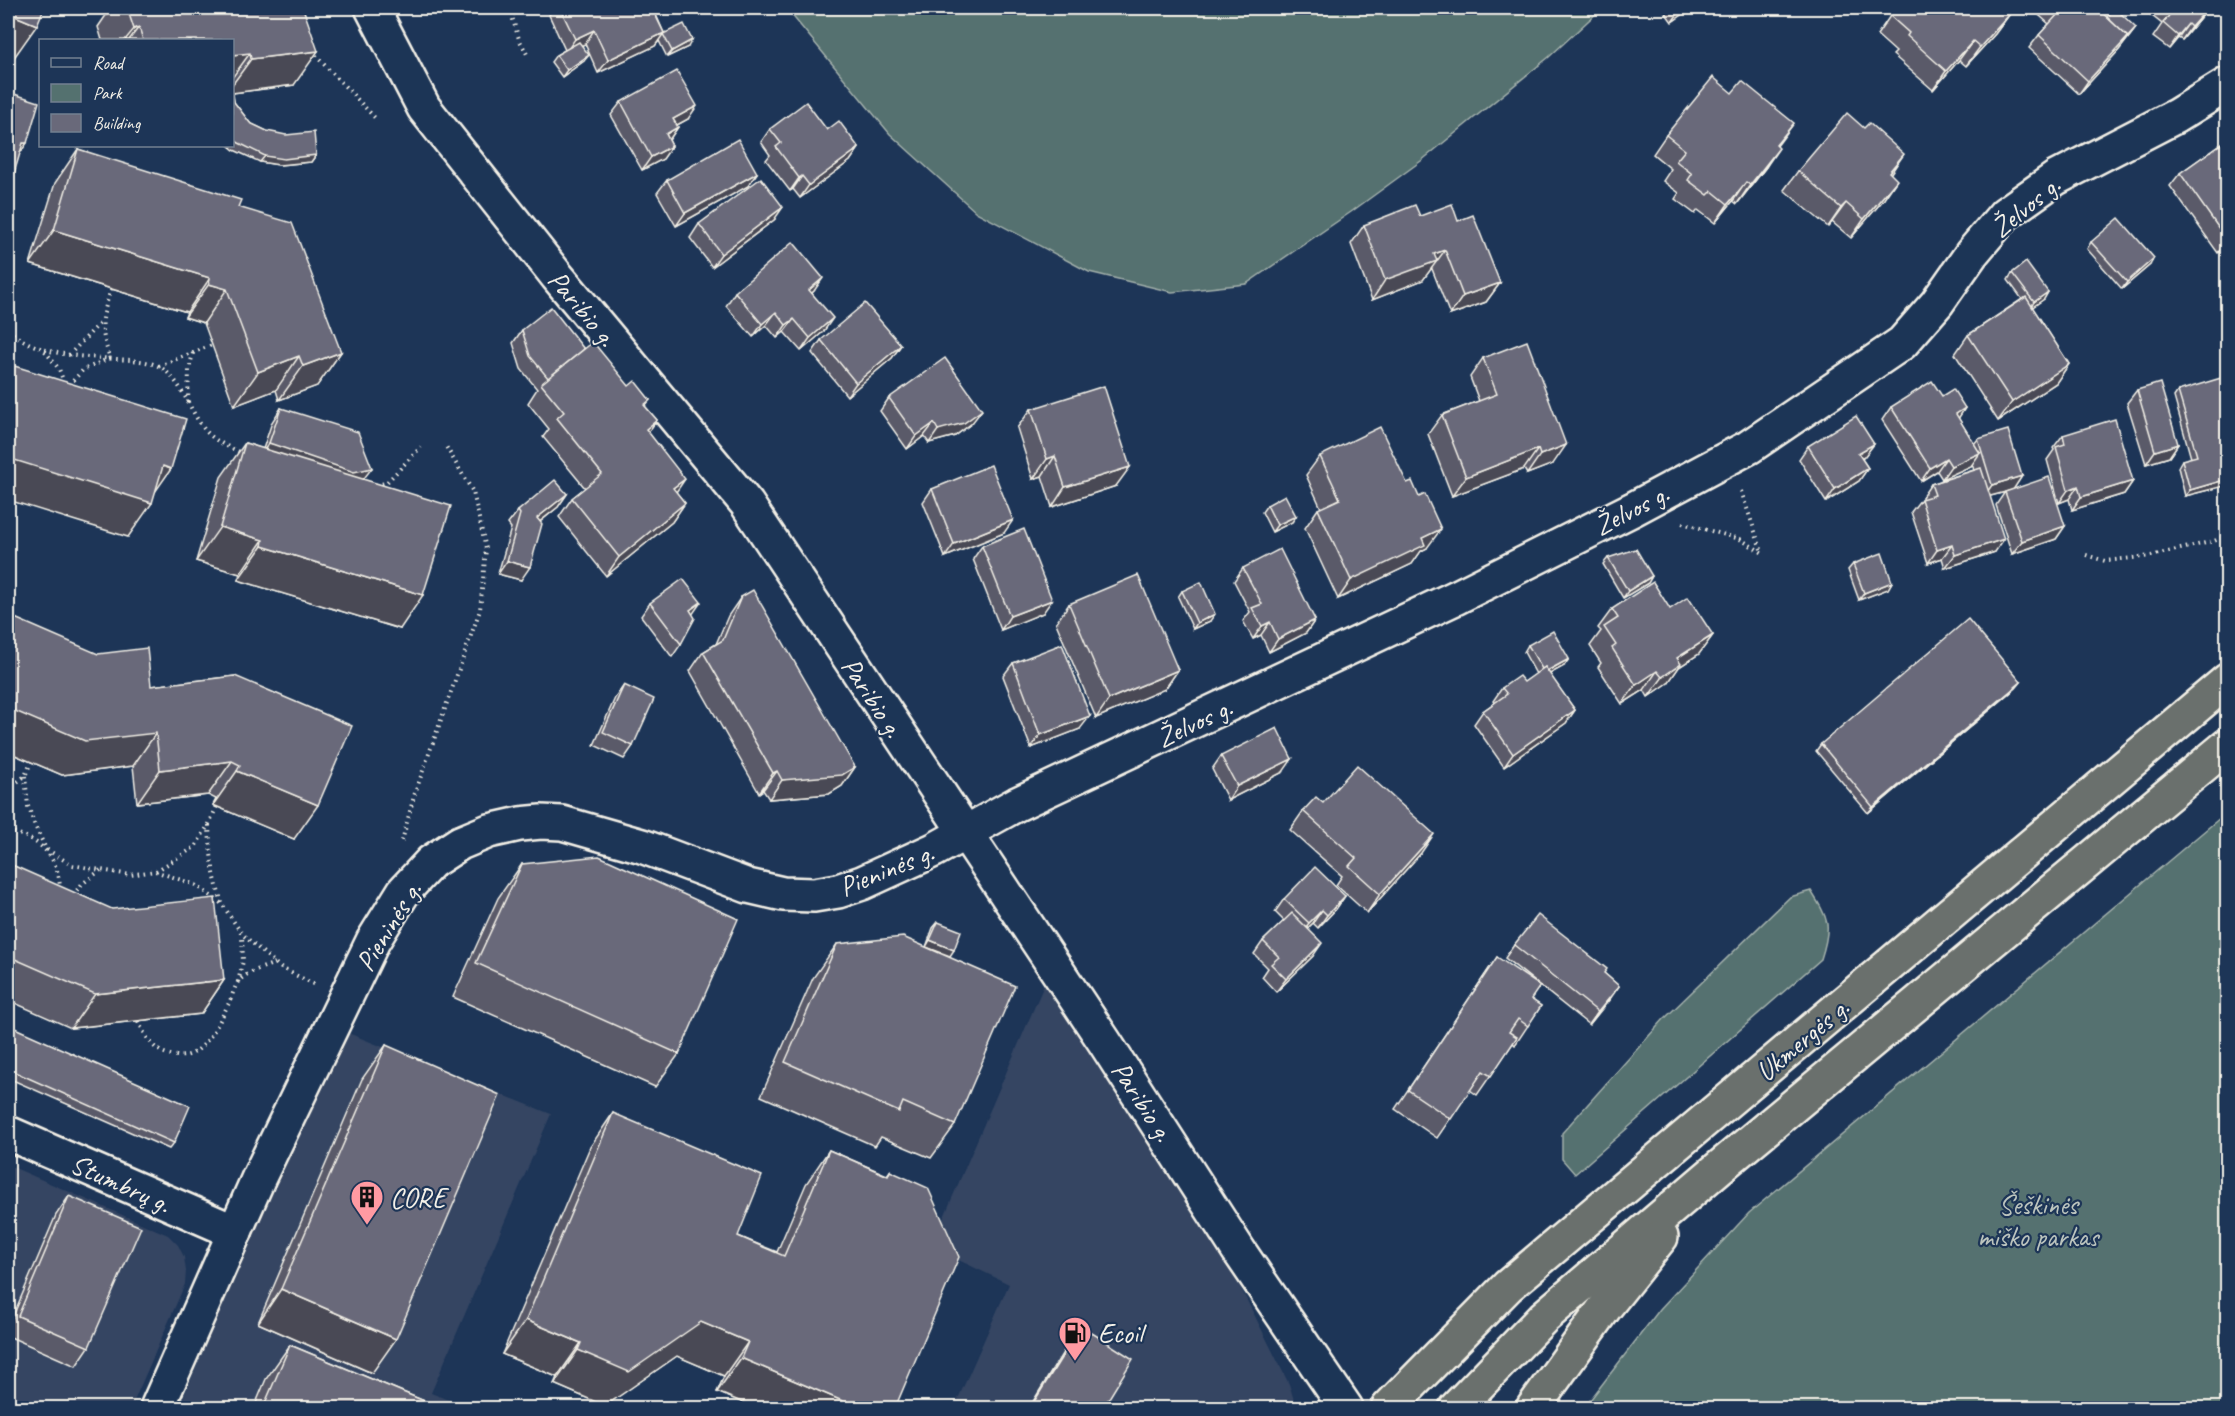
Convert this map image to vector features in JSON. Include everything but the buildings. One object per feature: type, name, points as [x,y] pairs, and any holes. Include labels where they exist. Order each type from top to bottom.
[{"type":"highway","name":"Ukmergės g.","points":[[1388,1408],[1508,1286],[2228,680]]},
{"type":"highway","name":"Ukmergės g.","points":[[1456,1408],[1544,1317],[1721,1166],[2228,745]]},
{"type":"highway","points":[[1533,1408],[1613,1297],[1721,1166]]},
{"type":"street","name":"Paribio g.","points":[[372,8],[424,108],[557,276],[747,504],[964,834],[1104,1041],[1245,1260],[1346,1408]]},
{"type":"street","name":"Želvos g.","points":[[964,834],[1017,804],[1359,645],[1633,510],[1749,447],[1902,343],[1937,303],[1972,253],[2005,214],[2056,178],[2176,116],[2228,84]]},
{"type":"street","name":"Pieninės g.","points":[[158,1408],[259,1177],[373,940],[404,891],[432,862],[460,843],[489,831],[520,824],[562,823],[642,846],[748,886],[783,894],[814,895],[838,891],[862,883],[964,834]]},
{"type":"street","name":"Stumbrų g.","points":[[8,1133],[235,1232]]},
{"type":"path","points":[[516,8],[512,17],[519,39],[528,56]]},
{"type":"path","points":[[312,47],[318,57],[377,120]]},
{"type":"path","points":[[110,358],[103,338],[101,321],[111,289]]},
{"type":"path","points":[[69,354],[101,321]]},
{"type":"path","points":[[8,330],[22,342],[45,351],[142,361],[159,366],[179,387],[206,431],[226,446],[248,455]]},
{"type":"path","points":[[159,366],[212,345]]},
{"type":"path","points":[[45,351],[59,369],[66,388],[83,370],[110,358]]},
{"type":"path","points":[[188,405],[189,370],[193,353]]},
{"type":"path","points":[[401,847],[405,823],[480,610],[486,549],[473,492],[445,445]]},
{"type":"path","points":[[365,487],[386,483],[421,447]]},
{"type":"path","points":[[1633,510],[1740,539],[1763,553],[1729,457]]},
{"type":"path","points":[[2086,555],[2105,561],[2151,556],[2214,541],[2228,535]]},
{"type":"path","points":[[31,762],[25,776],[28,806],[35,826],[59,875],[60,898]]},
{"type":"path","points":[[8,789],[25,776]]},
{"type":"path","points":[[155,872],[195,847],[217,806]]},
{"type":"path","points":[[209,824],[210,858],[214,879],[222,904],[242,934],[281,968],[344,1000]]},
{"type":"path","points":[[8,831],[18,833],[72,865],[130,875],[155,872],[196,885],[222,904]]},
{"type":"path","points":[[68,901],[82,884],[102,869]]},
{"type":"path","points":[[138,1021],[151,1045],[166,1055],[182,1057],[195,1052],[208,1040],[238,982],[243,961],[242,934]]},
{"type":"path","points":[[238,982],[249,974],[275,963]]},
{"type":"shaded area","points":[[1044,985],[1196,1199],[1289,1384],[1294,1408],[954,1408],[1009,1284],[931,1247]]},
{"type":"shaded area","points":[[343,1031],[551,1114],[431,1393],[468,1408],[179,1408],[282,1163]]},
{"type":"shaded area","points":[[8,1165],[168,1235],[178,1245],[184,1257],[185,1284],[131,1408],[8,1408]]},
{"type":"green space","points":[[786,8],[1602,8],[1549,57],[1421,161],[1246,284],[1172,292],[1089,272],[976,212],[890,134]]},
{"type":"green space","name":"Šeškinės miško parkas","points":[[2227,812],[2227,1408],[1584,1408],[1660,1309],[1749,1213]]},
{"type":"green space","points":[[1811,891],[1827,923],[1827,938],[1821,959],[1575,1174],[1562,1159],[1562,1133],[1664,1019],[1790,897]]},
{"type":"place","name":"CORE","points":[[367,1226]]},
{"type":"place","name":"Ecoil","points":[[1075,1362]]}]
